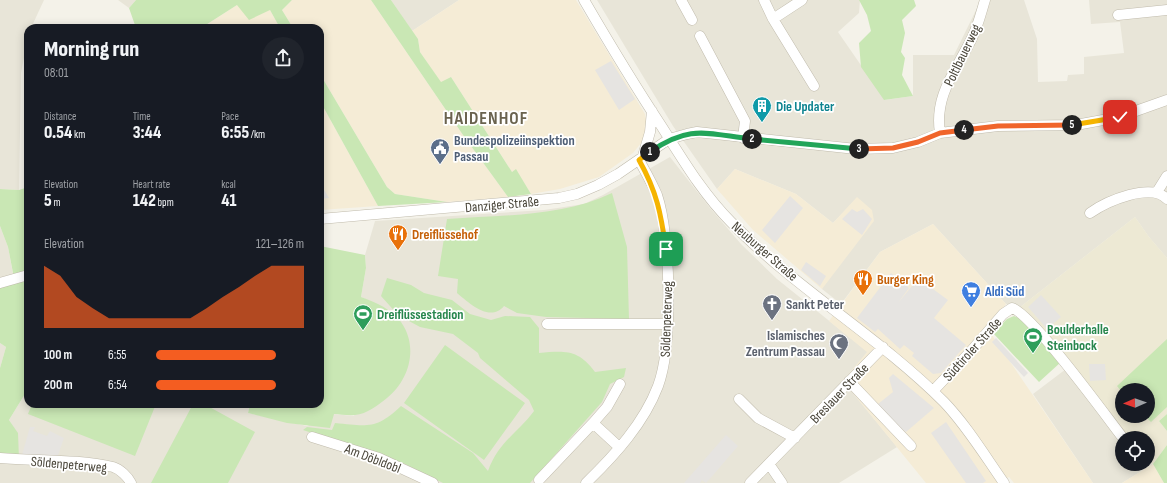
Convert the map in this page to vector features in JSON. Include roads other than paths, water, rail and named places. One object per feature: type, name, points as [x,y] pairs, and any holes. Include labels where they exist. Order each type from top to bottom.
[{"type":"street","name":"Neuburger Straße","points":[[584,0],[652,112],[696,180],[730,221],[759,249],[883,347],[933,391],[973,438],[1004,483]]},
{"type":"street","points":[[681,0],[692,20]]},
{"type":"street","points":[[764,0],[773,19],[814,86]]},
{"type":"street","points":[[773,19],[802,0]]},
{"type":"street","name":"Poltlbauerweg","points":[[940,133],[938,118],[945,88],[973,37],[985,0]]},
{"type":"street","points":[[1118,15],[1167,10]]},
{"type":"street","points":[[700,36],[744,122],[743,138]]},
{"type":"street","name":"Danziger Straße","points":[[324,219],[559,198],[577,194],[598,185],[669,139],[698,132],[856,149],[893,148],[918,142],[940,133],[998,126],[1076,125],[1120,117],[1167,100]]},
{"type":"street","points":[[641,158],[650,132],[652,112]]},
{"type":"street","name":"Söldenpeterweg","points":[[587,483],[638,425],[658,386],[664,365],[668,282],[662,218],[657,196],[641,158]]},
{"type":"street","points":[[1157,192],[1167,176]]},
{"type":"street","points":[[1090,213],[1106,202],[1147,192],[1157,192],[1167,199]]},
{"type":"street","points":[[0,283],[24,276]]},
{"type":"street","name":"Südtiroler Straße","points":[[933,391],[971,351],[1003,314],[1012,308],[1023,314],[1074,374],[1118,431]]},
{"type":"street","points":[[547,324],[667,324]]},
{"type":"street","name":"Breslauer Straße","points":[[750,483],[883,347]]},
{"type":"street","points":[[849,381],[911,446]]},
{"type":"street","points":[[539,480],[593,423],[607,406],[620,384]]},
{"type":"street","points":[[739,399],[758,418],[795,438]]},
{"type":"street","points":[[593,423],[619,447]]},
{"type":"street","name":"Am Döbldobl","points":[[312,437],[379,458],[433,483]]},
{"type":"street","name":"Söldenpeterweg","points":[[0,458],[72,462],[115,468],[128,477],[132,483]]},
{"type":"street","points":[[769,464],[782,483]]},
{"type":"place","name":"Die Updater","points":[[762,123]]},
{"type":"place","name":"Bundespolizeiinspektion Passau","points":[[440,165]]},
{"type":"place","name":"Dreiflüssehof","points":[[398,251]]},
{"type":"place","name":"Burger King","points":[[863,296]]},
{"type":"place","name":"Aldi Süd","points":[[971,308]]},
{"type":"place","name":"Sankt Peter","points":[[772,321]]},
{"type":"place","name":"Dreiflüssestadion","points":[[363,331]]},
{"type":"place","name":"Boulderhalle Steinbock","points":[[1033,354]]},
{"type":"place","name":"Islamisches Zentrum Passau","points":[[839,360]]},
{"type":"district","name":"HAIDENHOF","points":[[486,118]]}]
